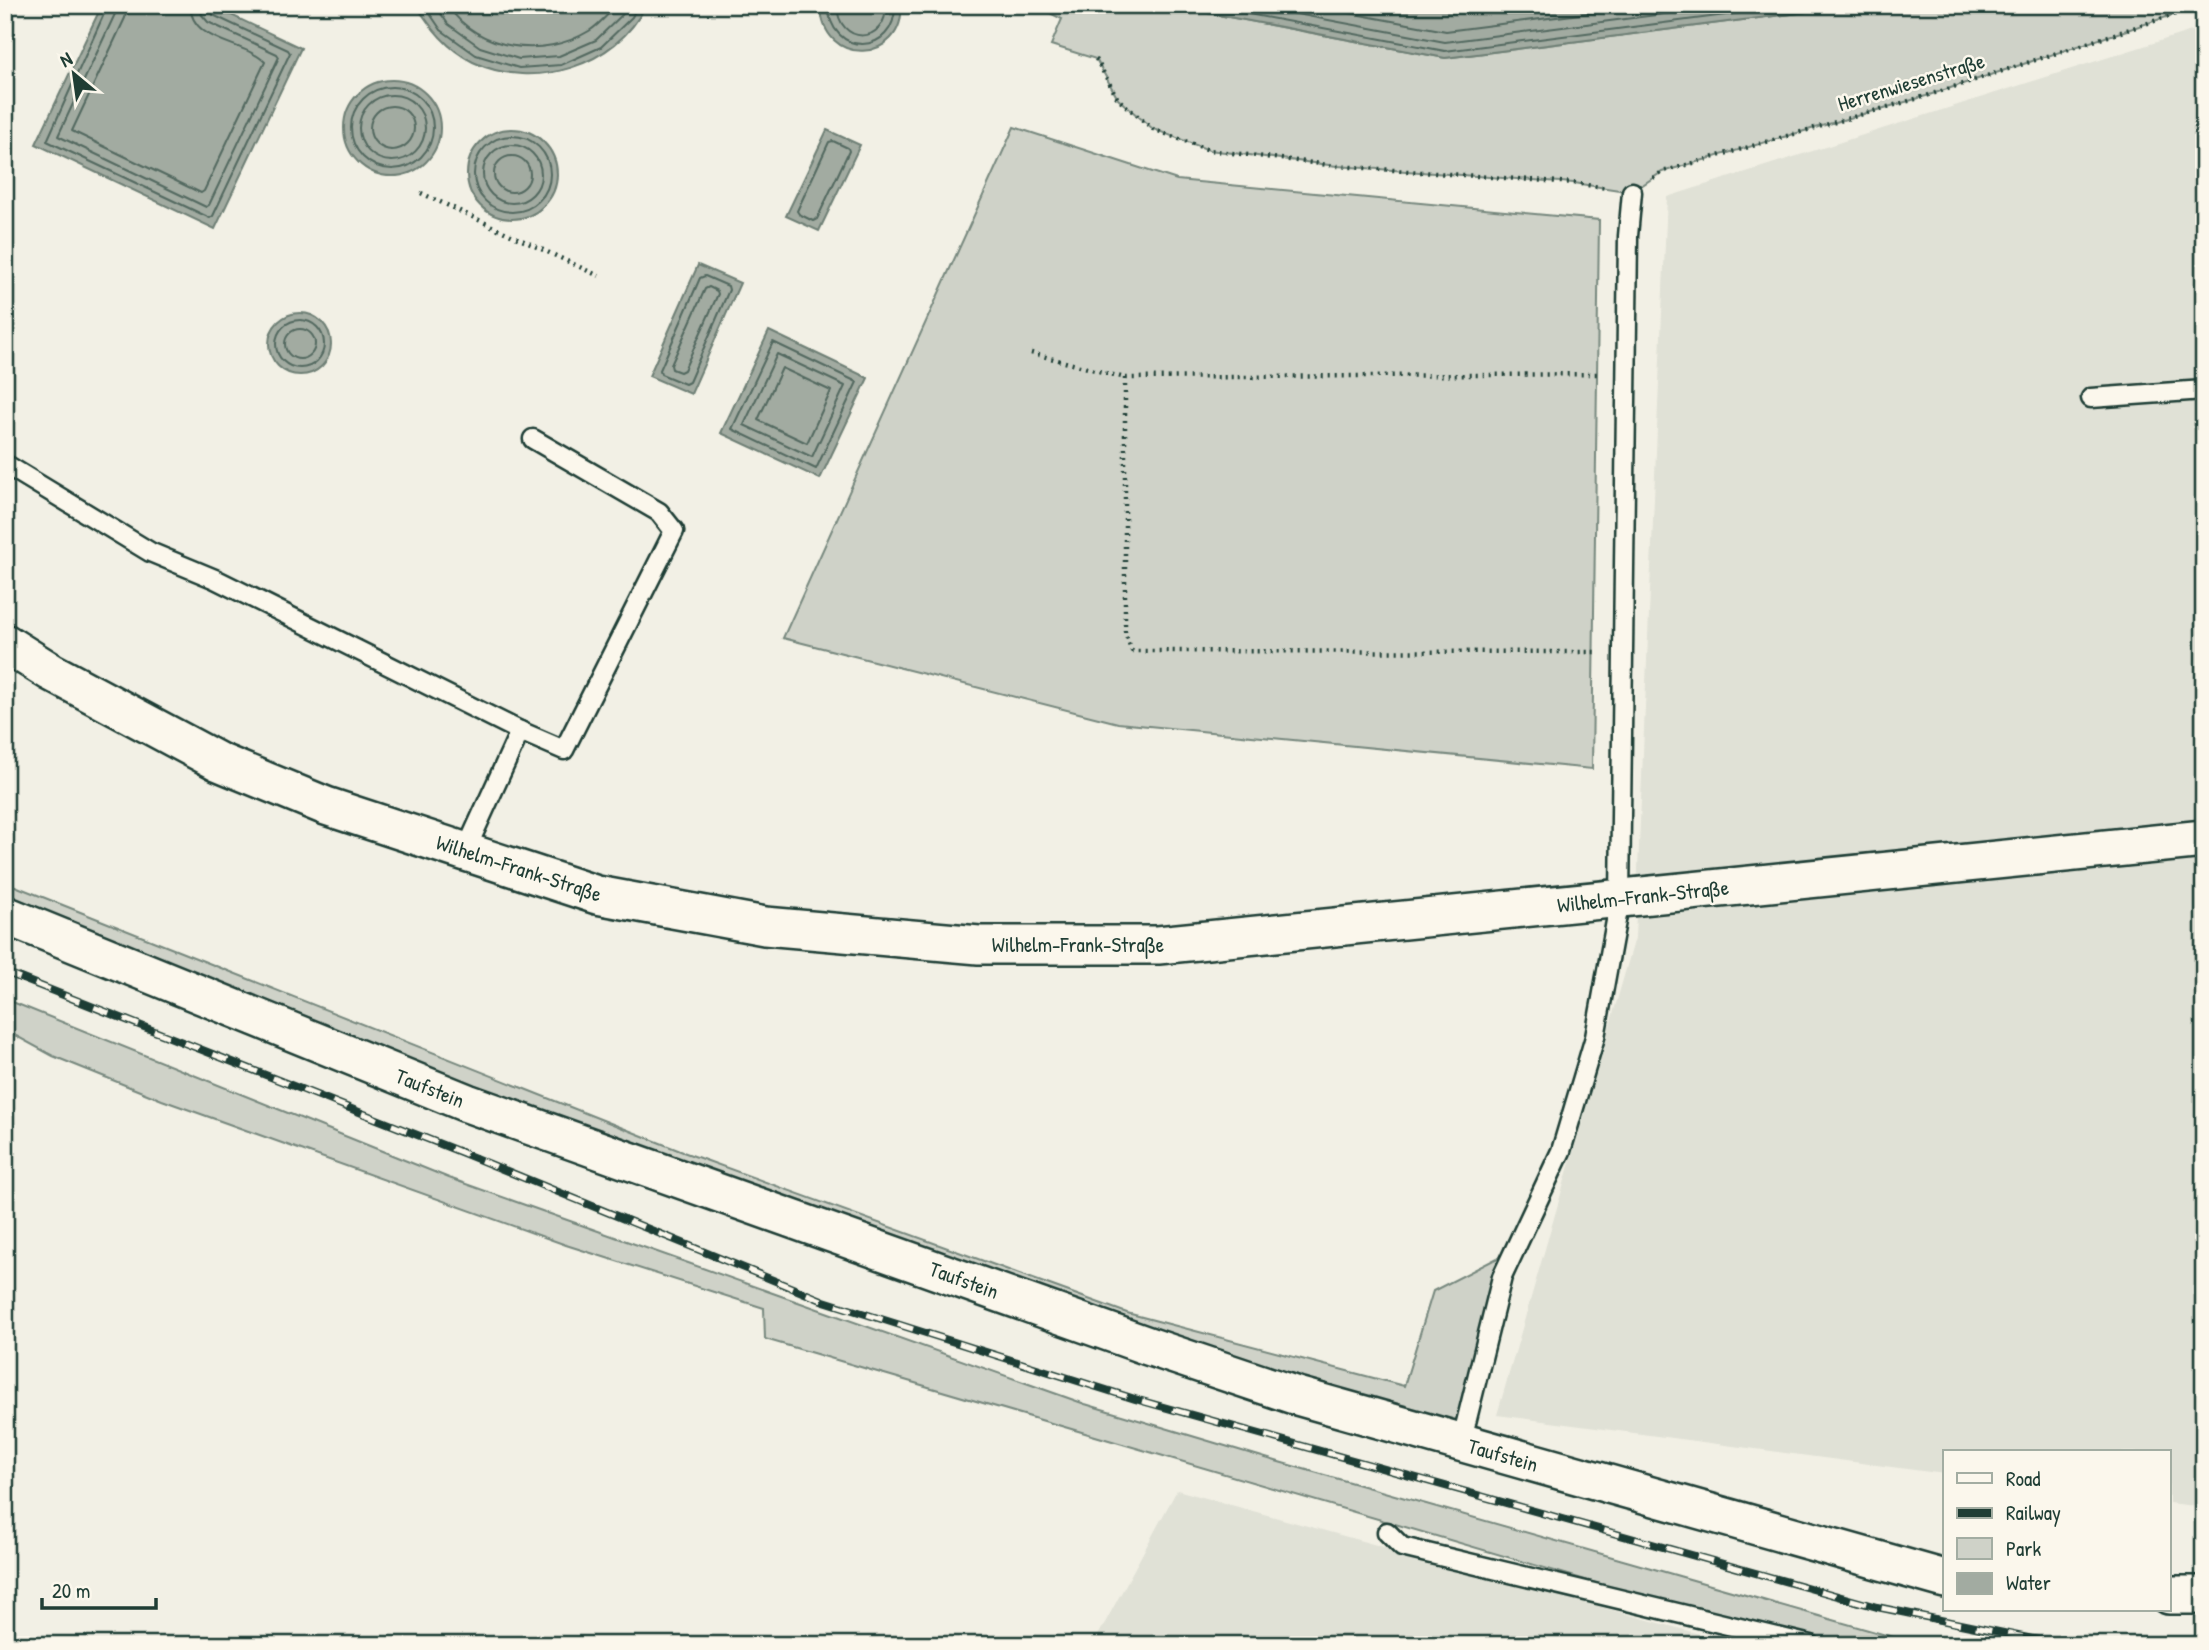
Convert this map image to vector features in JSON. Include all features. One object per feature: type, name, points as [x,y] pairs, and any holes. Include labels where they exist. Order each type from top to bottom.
[{"type":"street","name":"Wilhelm-Frank-Straße","points":[[5,643],[51,671],[219,762],[326,806],[597,895],[765,926],[979,945],[1158,946],[2204,839]]},
{"type":"street","name":"Taufstein","points":[[5,915],[467,1103],[1160,1350],[1297,1396],[1943,1578]]},
{"type":"street","points":[[2170,1595],[2204,1595]]},
{"type":"lane","points":[[1461,1443],[1502,1277],[1561,1151],[1595,1037],[1620,899],[1628,236],[1632,192]]},
{"type":"lane","points":[[2091,398],[2204,390]]},
{"type":"lane","points":[[5,464],[150,552],[225,584],[520,731],[564,750],[674,531],[659,512],[533,439]]},
{"type":"lane","points":[[464,852],[520,731]]},
{"type":"lane","points":[[1387,1532],[1402,1547],[1811,1645]]},
{"type":"path","name":"Herrenwiesenstraße","points":[[1632,192],[1662,173],[1926,96],[2203,5]]},
{"type":"path","points":[[1096,59],[1118,99],[1153,129],[1209,150],[1338,166],[1574,183],[1632,192]]},
{"type":"path","points":[[421,193],[599,276]]},
{"type":"path","points":[[1031,353],[1125,378],[1626,373]]},
{"type":"path","points":[[1125,378],[1125,633],[1132,651],[1623,652]]},
{"type":"shaded area","points":[[2204,27],[2204,1507],[2170,1503],[2170,1450],[1943,1450],[1943,1474],[1497,1415],[1635,938],[1667,197]]},
{"type":"shaded area","points":[[1177,1490],[1739,1645],[1093,1645]]},
{"type":"green space","points":[[1034,5],[1165,5],[1445,58],[1838,8],[1843,5],[2203,5],[1926,96],[1662,172],[1632,192],[1574,183],[1337,166],[1209,150],[1153,129],[1118,99],[1096,59],[1051,45],[1062,19]]},
{"type":"green space","points":[[1014,127],[1177,180],[1599,220],[1592,769],[1118,723],[783,638]]},
{"type":"green space","points":[[5,882],[683,1152],[1127,1313],[1404,1386],[1433,1291],[1515,1249],[1461,1443],[1297,1396],[5,915]]},
{"type":"green space","points":[[5,999],[449,1178],[1085,1404],[1921,1645],[1807,1645],[765,1339],[764,1308],[566,1245],[162,1100],[53,1056],[5,1030]]},
{"type":"water","points":[[102,5],[210,5],[301,48],[215,229],[36,144]]},
{"type":"water","points":[[416,5],[646,5],[632,26],[615,44],[594,58],[571,68],[522,74],[497,70],[464,57],[440,37]]},
{"type":"water","points":[[821,5],[901,5],[899,24],[891,38],[878,47],[863,51],[848,48],[834,40],[825,26]]},
{"type":"water","points":[[1165,5],[1843,5],[1838,8],[1445,58]]},
{"type":"water","points":[[392,80],[411,83],[426,94],[437,109],[440,128],[437,147],[426,162],[411,173],[392,176],[373,173],[358,162],[347,147],[344,128],[347,109],[358,94],[373,83]]},
{"type":"water","points":[[512,129],[529,133],[544,142],[553,157],[557,174],[553,191],[544,206],[529,215],[512,219],[495,215],[480,206],[471,191],[467,174],[471,157],[480,142],[495,133]]},
{"type":"water","points":[[827,130],[860,145],[819,231],[786,216]]},
{"type":"water","points":[[698,265],[740,283],[691,394],[649,376]]},
{"type":"water","points":[[294,313],[306,313],[322,322],[329,332],[329,356],[322,366],[306,375],[294,375],[283,370],[274,361],[269,350],[269,338],[274,327],[283,318]]},
{"type":"water","points":[[769,331],[868,378],[820,479],[721,433]]},
{"type":"railway","points":[[5,972],[463,1153],[824,1301],[1135,1399],[1877,1607],[2063,1645]]}]
